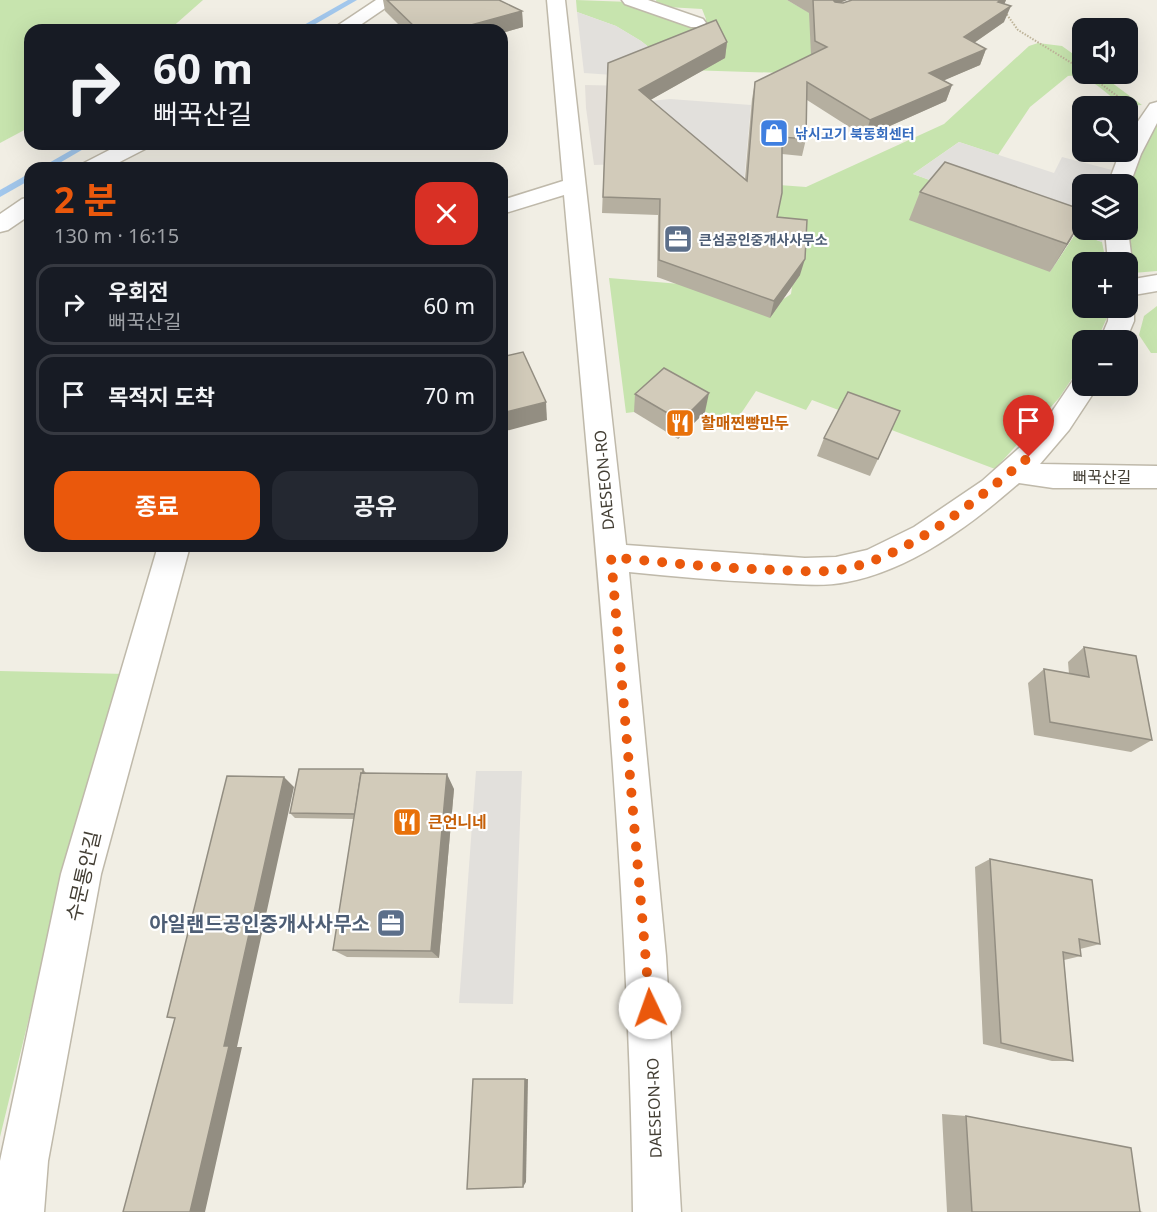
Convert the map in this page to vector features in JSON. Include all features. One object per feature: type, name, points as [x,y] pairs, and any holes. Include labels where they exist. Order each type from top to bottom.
[{"type":"street","points":[[350,24],[388,0]]},
{"type":"street","name":"DAESEON-RO","points":[[556,0],[648,961],[654,1077],[657,1212]]},
{"type":"street","points":[[633,0],[697,23]]},
{"type":"street","points":[[1122,174],[1141,128],[1153,114]]},
{"type":"street","points":[[103,162],[126,150]]},
{"type":"street","points":[[508,205],[574,185]]},
{"type":"street","points":[[0,225],[24,208]]},
{"type":"street","points":[[1138,286],[1157,283]]},
{"type":"street","points":[[611,557],[772,570],[807,571],[855,567],[890,553],[940,526],[1012,471],[1029,457],[1064,418],[1078,396]]},
{"type":"street","name":"뻐꾹산길","points":[[1012,471],[1053,477],[1157,477]]},
{"type":"street","name":"수문통안길","points":[[20,1212],[24,1161],[81,874],[172,552]]},
{"type":"path","points":[[1003,4],[1008,20],[1017,30],[1048,46],[1072,62]]},
{"type":"path","points":[[1104,84],[1153,114]]},
{"type":"shaded area","points":[[577,12],[616,26],[660,56],[613,75],[584,73]]},
{"type":"shaded area","points":[[585,85],[631,86],[697,162],[594,165]]},
{"type":"shaded area","points":[[670,99],[751,105],[744,182],[631,103]]},
{"type":"shaded area","points":[[959,142],[1054,173],[1062,157],[1072,160],[1072,162],[1081,162],[1112,170],[1111,174],[1072,174],[1072,231],[913,174]]},
{"type":"shaded area","points":[[476,771],[522,771],[513,1004],[459,1003]]},
{"type":"green space","points":[[0,0],[203,0],[176,24],[24,24],[24,130],[0,143]]},
{"type":"green space","points":[[576,0],[630,2],[668,14],[697,28],[702,26],[706,19],[702,9],[667,7],[657,4],[656,0],[787,0],[815,16],[813,63],[784,73],[687,70],[660,56],[616,26],[577,12]]},
{"type":"green space","points":[[1038,43],[1062,46],[1072,53],[1072,76],[1068,76],[1030,107],[998,155],[959,142],[913,174],[938,183],[1050,272],[1072,239],[1102,242],[1104,252],[1072,252],[1072,318],[1107,318],[1101,330],[1072,330],[1072,378],[1059,398],[995,469],[812,400],[806,410],[756,391],[732,427],[662,387],[634,412],[626,413],[609,278],[716,287],[782,300],[791,294],[790,266],[772,222],[750,183],[806,187],[944,124],[1029,46]]},
{"type":"green space","points":[[1095,84],[1114,84],[1130,96],[1110,96]]},
{"type":"green space","points":[[1157,123],[1157,271],[1138,273],[1138,252],[1130,252],[1129,240],[1138,240],[1138,174],[1132,174],[1142,148]]},
{"type":"green space","points":[[1157,306],[1157,353],[1151,353],[1139,335],[1144,316]]},
{"type":"green space","points":[[0,671],[126,674],[63,878],[0,1137]]},
{"type":"building","points":[[387,0],[499,0],[522,11],[475,24],[412,24]]},
{"type":"building","points":[[813,0],[833,0],[843,3],[852,0],[1001,0],[998,2],[1011,6],[964,37],[986,49],[929,73],[952,85],[870,120],[807,82],[806,139],[782,137],[782,193],[777,217],[807,220],[805,259],[774,301],[659,260],[660,199],[603,197],[608,63],[716,20],[727,42],[639,90],[747,181],[755,82],[827,47],[815,41]]},
{"type":"building","points":[[945,162],[1072,206],[1072,236],[1067,244],[920,192]]},
{"type":"building","points":[[523,352],[546,402],[508,412],[508,356]]},
{"type":"building","points":[[664,368],[709,393],[681,421],[635,394]]},
{"type":"building","points":[[848,392],[900,411],[878,459],[824,438]]},
{"type":"building","points":[[1084,647],[1136,656],[1152,740],[1050,722],[1044,669],[1089,677]]},
{"type":"building","points":[[299,769],[363,769],[355,814],[290,813]]},
{"type":"building","points":[[361,773],[447,774],[431,951],[333,950]]},
{"type":"building","points":[[227,776],[284,777],[224,1046],[229,1046],[190,1212],[123,1212],[175,1018],[167,1017]]},
{"type":"building","points":[[990,859],[1092,880],[1100,944],[1079,939],[1081,956],[1063,952],[1073,1061],[1001,1043]]},
{"type":"building","points":[[473,1079],[525,1079],[523,1187],[467,1189]]},
{"type":"building","points":[[966,1116],[1131,1148],[1140,1212],[972,1212]]},
{"type":"waterway","points":[[310,24],[353,0]]},
{"type":"waterway","points":[[55,162],[77,150]]},
{"type":"waterway","points":[[0,194],[24,180]]},
{"type":"place","name":"낚시고기 북동회센터","points":[[774,133]]},
{"type":"place","name":"큰섬공인중개사사무소","points":[[678,239]]},
{"type":"place","name":"할매찐빵만두","points":[[680,423]]},
{"type":"place","name":"큰언니네","points":[[407,822]]},
{"type":"place","name":"아일랜드공인중개사사무소","points":[[391,923]]},
{"type":"route","points":[[650,1008],[648,961],[611,557],[768,570],[807,571],[855,567],[890,553],[940,526],[1029,457]]}]
